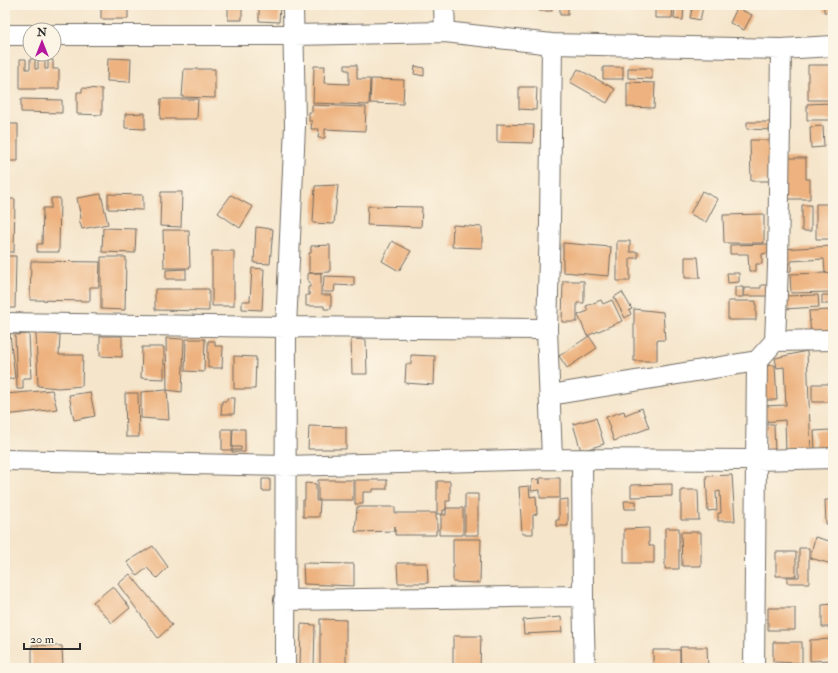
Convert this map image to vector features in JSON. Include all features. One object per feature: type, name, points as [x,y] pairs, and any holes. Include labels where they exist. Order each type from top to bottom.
[{"type":"street","points":[[285,668],[286,327],[295,126],[293,5]]},
{"type":"street","points":[[444,5],[445,32]]},
{"type":"street","points":[[62,35],[293,35],[445,32],[552,44],[781,49],[833,46]]},
{"type":"street","points":[[5,35],[22,35]]},
{"type":"street","points":[[552,44],[547,329],[552,460]]},
{"type":"street","points":[[550,395],[757,361],[775,341],[778,266],[781,49]]},
{"type":"street","points":[[5,323],[547,329]]},
{"type":"street","points":[[775,341],[833,340]]},
{"type":"street","points":[[754,668],[757,361]]},
{"type":"street","points":[[5,460],[286,466],[552,460],[755,460],[833,458]]},
{"type":"street","points":[[582,460],[585,668]]},
{"type":"street","points":[[284,600],[583,596]]},
{"type":"building","points":[[101,5],[128,5],[128,19],[101,19]]},
{"type":"building","points":[[228,5],[242,5],[242,20],[228,20]]},
{"type":"building","points":[[259,5],[280,5],[279,22],[259,21]]},
{"type":"building","points":[[539,5],[552,5],[552,11],[539,11]]},
{"type":"building","points":[[655,5],[673,5],[672,18],[655,18]]},
{"type":"building","points":[[675,5],[684,6],[683,20],[674,19]]},
{"type":"building","points":[[693,5],[703,7],[700,20],[690,18]]},
{"type":"building","points":[[824,5],[833,5],[833,13],[824,12]]},
{"type":"building","points":[[560,7],[568,7],[568,15],[560,15]]},
{"type":"building","points":[[737,8],[752,15],[744,30],[730,23]]},
{"type":"building","points":[[108,58],[131,59],[130,82],[107,81]]},
{"type":"building","points":[[20,59],[22,59],[22,62],[26,62],[26,69],[30,69],[30,62],[35,62],[35,69],[38,69],[38,62],[45,62],[45,69],[48,69],[48,62],[53,62],[53,69],[59,69],[59,89],[20,89]]},
{"type":"building","points":[[345,65],[357,65],[357,79],[370,79],[369,105],[313,103],[314,66],[325,66],[324,83],[349,84],[349,70],[345,70]]},
{"type":"building","points":[[808,65],[833,65],[833,100],[808,100]]},
{"type":"building","points":[[415,66],[424,68],[424,76],[414,74]]},
{"type":"building","points":[[603,67],[623,67],[623,79],[603,79]]},
{"type":"building","points":[[628,68],[652,68],[652,79],[628,78]]},
{"type":"building","points":[[184,69],[215,69],[215,98],[182,97]]},
{"type":"building","points":[[578,69],[615,89],[607,103],[570,82]]},
{"type":"building","points":[[371,79],[404,80],[403,104],[370,103]]},
{"type":"building","points":[[627,82],[655,83],[654,108],[627,107]]},
{"type":"building","points":[[519,87],[537,87],[536,110],[519,109]]},
{"type":"building","points":[[82,88],[102,89],[102,115],[77,114],[77,92],[82,92]]},
{"type":"building","points":[[21,99],[62,100],[62,113],[21,112]]},
{"type":"building","points":[[161,99],[198,99],[197,119],[160,119]]},
{"type":"building","points":[[833,103],[833,120],[807,120],[807,104]]},
{"type":"building","points":[[312,105],[366,107],[365,131],[325,129],[325,138],[318,138],[319,129],[311,129],[312,121],[309,121],[309,112],[312,112]]},
{"type":"building","points":[[145,113],[145,129],[125,128],[125,114]]},
{"type":"building","points":[[747,122],[772,122],[772,130],[747,129]]},
{"type":"building","points":[[5,124],[18,124],[18,161],[5,161]]},
{"type":"building","points":[[497,124],[534,125],[533,143],[497,142]]},
{"type":"building","points":[[823,126],[824,147],[811,148],[810,127]]},
{"type":"building","points":[[750,140],[773,140],[774,181],[751,181]]},
{"type":"building","points":[[783,158],[806,158],[806,179],[810,179],[810,199],[784,199]]},
{"type":"building","points":[[338,185],[334,224],[313,223],[315,186]]},
{"type":"building","points":[[702,191],[718,199],[706,222],[690,214]]},
{"type":"building","points":[[161,192],[182,192],[181,227],[160,226]]},
{"type":"building","points":[[101,194],[108,224],[82,229],[79,219],[81,218],[77,198]]},
{"type":"building","points":[[108,194],[143,195],[143,210],[108,209]]},
{"type":"building","points":[[231,195],[253,207],[240,228],[218,213]]},
{"type":"building","points":[[51,198],[60,198],[59,252],[37,252],[37,244],[42,244],[43,208],[51,208]]},
{"type":"building","points":[[5,199],[15,199],[14,252],[5,252]]},
{"type":"building","points":[[816,204],[830,204],[830,239],[816,239]]},
{"type":"building","points":[[802,205],[811,205],[811,231],[802,231]]},
{"type":"building","points":[[368,206],[422,207],[421,227],[367,225]]},
{"type":"building","points":[[764,214],[764,243],[724,243],[723,215]]},
{"type":"building","points":[[453,225],[482,227],[482,248],[452,247]]},
{"type":"building","points":[[256,227],[273,229],[270,264],[254,263]]},
{"type":"building","points":[[103,228],[136,229],[135,253],[102,252]]},
{"type":"building","points":[[163,230],[189,230],[190,268],[164,268]]},
{"type":"building","points":[[392,241],[411,251],[399,271],[382,261]]},
{"type":"building","points":[[617,241],[630,241],[630,252],[638,252],[638,258],[630,258],[630,281],[617,281]]},
{"type":"building","points":[[563,243],[611,247],[609,276],[563,272]]},
{"type":"building","points":[[768,244],[768,253],[762,254],[762,264],[756,264],[756,271],[749,271],[748,254],[730,254],[730,245]]},
{"type":"building","points":[[330,245],[330,272],[309,273],[309,253],[311,253],[311,246]]},
{"type":"building","points":[[833,246],[833,272],[825,273],[824,259],[791,261],[791,271],[782,272],[780,249]]},
{"type":"building","points":[[212,251],[234,251],[234,306],[212,306]]},
{"type":"building","points":[[5,256],[16,256],[15,308],[5,308]]},
{"type":"building","points":[[101,257],[126,257],[125,310],[101,309]]},
{"type":"building","points":[[685,257],[698,257],[700,278],[685,278]]},
{"type":"building","points":[[31,261],[100,262],[99,287],[90,287],[90,301],[30,300]]},
{"type":"building","points":[[252,268],[264,269],[262,310],[242,309],[242,301],[250,301]]},
{"type":"building","points":[[186,269],[186,279],[166,279],[166,270]]},
{"type":"building","points":[[308,273],[321,273],[321,295],[331,295],[331,309],[324,309],[324,306],[306,306],[306,295],[310,295],[310,293],[308,293],[310,282],[308,282]]},
{"type":"building","points":[[727,273],[739,273],[739,282],[728,283]]},
{"type":"building","points":[[833,273],[833,292],[791,293],[790,274]]},
{"type":"building","points":[[324,276],[354,277],[354,286],[335,285],[334,292],[323,292]]},
{"type":"building","points":[[563,281],[584,281],[584,303],[577,303],[577,322],[562,322]]},
{"type":"building","points":[[761,285],[768,285],[768,296],[744,296],[744,288],[761,288]]},
{"type":"building","points":[[735,287],[743,287],[743,297],[735,297]]},
{"type":"building","points":[[155,289],[209,289],[209,311],[155,310]]},
{"type":"building","points":[[622,292],[632,309],[629,310],[631,314],[625,318],[614,297]]},
{"type":"building","points":[[818,295],[819,307],[783,309],[783,296]]},
{"type":"building","points":[[822,295],[833,295],[833,304],[822,304]]},
{"type":"building","points":[[601,300],[603,304],[612,300],[622,321],[587,336],[578,315],[588,311],[586,306]]},
{"type":"building","points":[[728,301],[756,301],[756,320],[728,320]]},
{"type":"building","points":[[634,309],[663,312],[665,340],[657,340],[657,361],[634,361]]},
{"type":"building","points":[[832,310],[833,335],[811,336],[809,311]]},
{"type":"building","points":[[36,333],[60,335],[59,355],[83,355],[82,386],[58,388],[38,386]]},
{"type":"building","points":[[5,334],[10,334],[15,378],[5,380]]},
{"type":"building","points":[[29,334],[31,378],[23,378],[23,389],[17,389],[15,335]]},
{"type":"building","points":[[100,336],[122,336],[122,357],[100,356]]},
{"type":"building","points":[[589,336],[597,348],[567,368],[559,356]]},
{"type":"building","points":[[166,338],[184,339],[182,392],[167,390]]},
{"type":"building","points":[[186,339],[205,339],[204,372],[185,371]]},
{"type":"building","points":[[351,339],[366,340],[367,374],[352,374]]},
{"type":"building","points":[[208,341],[215,341],[215,346],[223,346],[222,368],[208,368]]},
{"type":"building","points":[[142,347],[164,347],[164,379],[141,378]]},
{"type":"building","points":[[807,351],[811,453],[786,453],[785,420],[764,422],[763,406],[786,405],[784,367],[777,368],[775,358]]},
{"type":"building","points":[[411,355],[435,356],[434,385],[405,383],[406,364],[411,364]]},
{"type":"building","points":[[234,356],[256,357],[255,389],[234,389]]},
{"type":"building","points":[[775,365],[777,400],[763,400],[762,366]]},
{"type":"building","points":[[812,384],[833,384],[833,402],[812,402]]},
{"type":"building","points":[[52,390],[57,409],[5,415],[5,394]]},
{"type":"building","points":[[167,390],[169,420],[141,418],[141,392]]},
{"type":"building","points":[[90,392],[95,416],[74,420],[69,395]]},
{"type":"building","points":[[125,393],[138,393],[139,437],[126,437]]},
{"type":"building","points":[[227,398],[235,398],[234,414],[221,414],[222,401],[227,401]]},
{"type":"building","points":[[642,408],[649,428],[614,441],[606,417],[624,411],[625,415]]},
{"type":"building","points":[[596,418],[604,444],[581,451],[573,424]]},
{"type":"building","points":[[765,424],[774,424],[775,455],[767,456]]},
{"type":"building","points":[[309,426],[346,427],[346,449],[308,449]]},
{"type":"building","points":[[222,429],[232,429],[232,450],[222,450]]},
{"type":"building","points":[[233,429],[245,429],[245,452],[232,452],[232,450],[241,450],[241,447],[232,447]]},
{"type":"building","points":[[830,430],[831,452],[815,453],[814,431]]},
{"type":"building","points":[[732,475],[735,521],[718,521],[718,513],[721,513],[720,491],[716,492],[717,510],[708,511],[706,476]]},
{"type":"building","points":[[540,478],[560,478],[560,498],[540,498],[540,490],[531,491],[532,480],[539,479],[540,484]]},
{"type":"building","points":[[262,479],[270,479],[270,491],[262,491]]},
{"type":"building","points":[[318,480],[353,480],[353,500],[318,500]]},
{"type":"building","points":[[355,480],[387,480],[387,489],[373,489],[373,492],[363,492],[363,504],[355,504]]},
{"type":"building","points":[[437,481],[450,481],[450,501],[446,501],[446,510],[443,510],[443,514],[437,514]]},
{"type":"building","points":[[305,483],[316,484],[316,501],[320,501],[319,517],[303,517]]},
{"type":"building","points":[[672,484],[672,496],[631,497],[631,485]]},
{"type":"building","points":[[529,486],[530,497],[536,496],[537,514],[533,515],[533,534],[522,534],[519,487]]},
{"type":"building","points":[[681,490],[698,490],[699,520],[681,520]]},
{"type":"building","points":[[465,494],[478,494],[478,535],[465,535]]},
{"type":"building","points":[[568,499],[568,526],[556,526],[556,520],[559,520],[559,500]]},
{"type":"building","points":[[825,500],[833,500],[833,523],[826,524]]},
{"type":"building","points":[[624,501],[636,501],[636,509],[625,509]]},
{"type":"building","points":[[357,507],[395,507],[395,513],[436,513],[436,535],[395,535],[395,531],[355,532]]},
{"type":"building","points":[[446,508],[463,508],[463,535],[439,535],[439,528],[441,528],[441,515],[446,515]]},
{"type":"building","points":[[649,528],[649,546],[654,546],[654,563],[624,563],[624,529]]},
{"type":"building","points":[[665,528],[679,528],[679,569],[665,569]]},
{"type":"building","points":[[681,532],[701,532],[701,566],[682,566]]},
{"type":"building","points":[[815,537],[833,542],[832,564],[810,558]]},
{"type":"building","points":[[453,539],[481,539],[480,583],[453,582]]},
{"type":"building","points":[[153,546],[168,567],[157,578],[147,568],[137,576],[127,562]]},
{"type":"building","points":[[799,548],[809,548],[809,583],[787,583],[787,577],[799,577]]},
{"type":"building","points":[[776,552],[796,552],[796,576],[776,576]]},
{"type":"building","points":[[303,563],[354,564],[354,586],[304,584]]},
{"type":"building","points":[[397,563],[427,563],[428,583],[398,583]]},
{"type":"building","points":[[831,570],[833,570],[833,579],[831,579]]},
{"type":"building","points":[[130,574],[172,625],[158,638],[118,584]]},
{"type":"building","points":[[113,586],[130,608],[112,623],[93,602]]},
{"type":"building","points":[[833,604],[833,627],[822,627],[822,605]]},
{"type":"building","points":[[768,608],[795,608],[795,630],[768,630]]},
{"type":"building","points":[[561,617],[562,632],[524,634],[523,620]]},
{"type":"building","points":[[320,619],[346,620],[346,667],[320,668]]},
{"type":"building","points":[[301,624],[315,625],[314,668],[300,668]]},
{"type":"building","points":[[453,636],[481,636],[480,668],[453,668]]},
{"type":"building","points":[[833,639],[833,660],[810,661],[810,640]]},
{"type":"building","points":[[773,642],[802,642],[802,663],[773,662]]},
{"type":"building","points":[[32,645],[62,646],[63,668],[32,667]]},
{"type":"building","points":[[680,647],[707,647],[708,668],[681,668]]},
{"type":"building","points":[[653,650],[680,650],[680,668],[653,668]]},
{"type":"building","points":[[813,664],[833,664],[833,668],[813,668]]},
{"type":"building","points":[[768,665],[802,666],[802,668],[768,668]]}]
